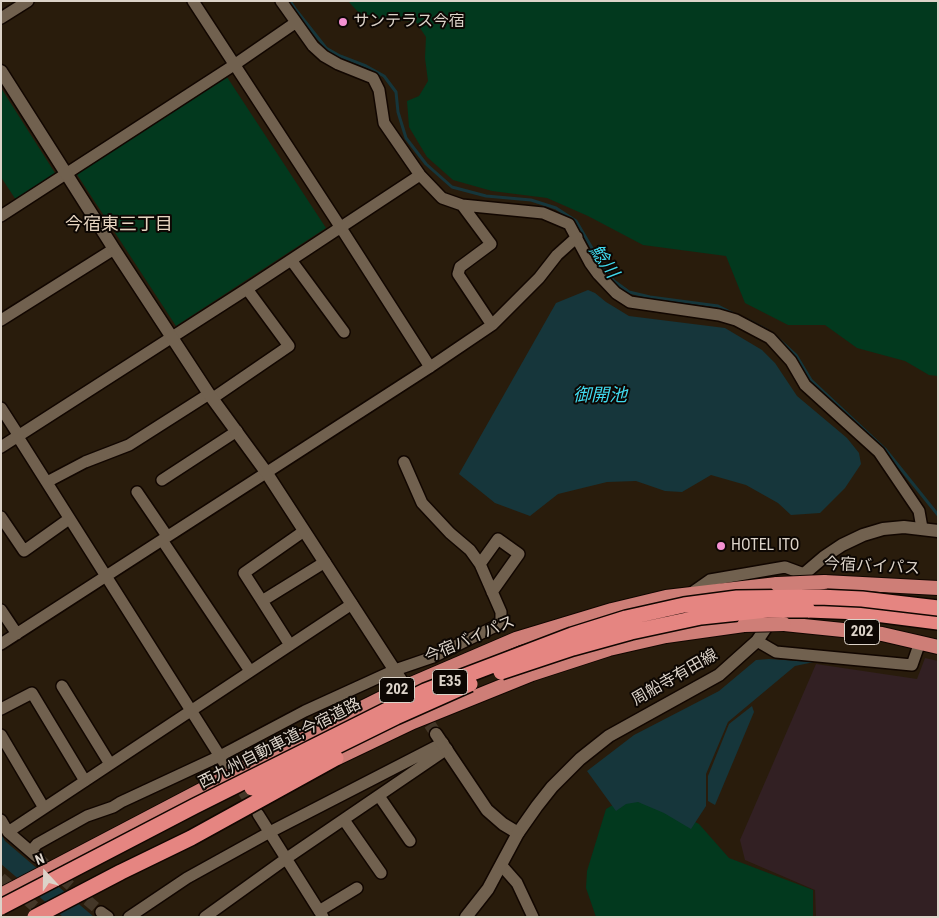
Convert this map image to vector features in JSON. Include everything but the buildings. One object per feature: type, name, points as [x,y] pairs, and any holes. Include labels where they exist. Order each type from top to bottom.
[{"type":"highway","name":"今宿バイパス","points":[[1,896],[26,888],[44,872],[290,743],[402,688],[516,639],[612,610],[666,597],[690,594],[777,584],[824,582],[938,588]]},
{"type":"highway","name":"西九州自動車道;今宿道路","points":[[1,907],[26,888],[425,691],[608,623],[684,605],[737,598],[828,597],[938,608]]},
{"type":"highway","name":"西九州自動車道;今宿道路","points":[[4,917],[183,821],[396,717],[469,684],[573,648],[631,632],[701,617],[748,611],[808,610],[860,612],[938,622]]},
{"type":"highway","name":"202","points":[[26,917],[284,783],[413,722],[532,674],[609,649],[666,636],[744,625],[784,624],[882,634],[938,647]]},
{"type":"highway","points":[[35,917],[191,838],[469,684]]},
{"type":"highway","points":[[1,902],[26,888]]},
{"type":"street","points":[[1,18],[28,1]]},
{"type":"street","points":[[193,1],[430,367]]},
{"type":"street","points":[[281,1],[313,46],[324,56],[338,64],[373,78],[378,90],[384,123],[420,176],[442,198],[462,205],[543,213],[568,224],[590,263],[616,293],[630,302],[719,315],[736,320],[770,338],[791,361],[805,385],[878,452],[919,511],[922,528]]},
{"type":"street","points":[[1,216],[66,172],[234,65],[295,22]]},
{"type":"street","points":[[1,70],[114,249],[211,396],[266,472],[398,675]]},
{"type":"street","points":[[1,447],[420,176]]},
{"type":"street","points":[[462,205],[491,244],[460,267],[458,274],[492,325]]},
{"type":"street","points":[[1,644],[492,325],[539,278],[557,255],[577,237]]},
{"type":"street","points":[[1,320],[114,249]]},
{"type":"street","points":[[292,260],[344,332]]},
{"type":"street","points":[[47,482],[86,462],[129,445],[289,346],[248,289]]},
{"type":"street","points":[[1,408],[69,519],[228,769]]},
{"type":"street","points":[[162,480],[237,431]]},
{"type":"street","points":[[1,820],[8,832],[34,854],[37,844],[87,816],[113,807],[220,756],[305,711],[398,675],[496,626],[501,620],[501,612],[480,564],[470,550],[445,528],[422,503],[404,462]]},
{"type":"street","points":[[138,492],[164,538],[250,671]]},
{"type":"street","points":[[1,517],[24,551],[69,519]]},
{"type":"street","name":"周船寺有田線","points":[[466,917],[488,889],[518,833],[552,787],[580,759],[609,736],[719,675],[757,641],[804,574],[842,545],[863,536],[883,530],[904,527],[938,531]]},
{"type":"street","points":[[290,645],[244,573],[304,531]]},
{"type":"street","points":[[480,564],[498,539],[519,554],[492,592]]},
{"type":"street","points":[[262,601],[325,562]]},
{"type":"street","points":[[690,594],[710,580],[785,567],[804,574]]},
{"type":"street","points":[[8,832],[352,604]]},
{"type":"street","points":[[1,610],[17,634]]},
{"type":"street","points":[[757,641],[776,652],[912,665],[920,642]]},
{"type":"street","points":[[62,686],[110,764]]},
{"type":"street","points":[[1,708],[32,692],[85,781]]},
{"type":"street","points":[[1,735],[44,808]]},
{"type":"street","points":[[442,742],[487,810],[503,824],[518,833]]},
{"type":"street","points":[[205,917],[287,858],[379,796],[442,742]]},
{"type":"street","points":[[129,917],[187,878],[270,832],[442,742]]},
{"type":"street","points":[[379,796],[410,841]]},
{"type":"street","points":[[258,814],[321,914],[357,888]]},
{"type":"street","points":[[344,820],[381,873]]},
{"type":"street","points":[[502,866],[517,883],[533,917]]},
{"type":"shaded area","points":[[925,658],[938,661],[938,917],[816,917],[815,890],[745,860],[740,840],[816,664],[917,679]]},
{"type":"green space","points":[[348,1],[938,1],[938,376],[929,375],[905,361],[857,348],[825,325],[788,325],[745,303],[726,256],[643,245],[588,216],[547,198],[492,191],[453,180],[427,157],[409,127],[407,101],[419,96],[428,81],[425,58],[426,37],[416,22],[378,19],[360,14]]},
{"type":"green space","points":[[227,77],[326,228],[176,326],[76,173]]},
{"type":"green space","points":[[1,88],[55,173],[16,200],[1,177]]},
{"type":"green space","points":[[623,799],[668,808],[699,824],[729,858],[813,890],[813,917],[596,917],[586,888],[587,871],[606,809]]},
{"type":"water","name":"御開池","points":[[588,290],[629,316],[725,328],[762,350],[775,363],[797,396],[847,438],[859,453],[861,464],[845,488],[820,513],[791,515],[778,503],[746,485],[711,475],[682,492],[665,491],[636,481],[607,482],[558,494],[530,516],[495,503],[459,474],[556,303]]},
{"type":"water","points":[[756,660],[814,662],[795,666],[728,722],[706,774],[706,806],[691,829],[664,813],[638,802],[626,804],[616,811],[587,771],[634,735],[719,691]]},
{"type":"water","points":[[752,706],[754,712],[715,805],[708,801],[708,776],[729,724]]},
{"type":"water","points":[[1,834],[5,841],[94,917],[63,917],[1,864]]},
{"type":"waterway","name":"鯰川","points":[[290,1],[326,48],[384,76],[396,92],[398,112],[406,138],[426,164],[452,187],[486,196],[531,200],[556,208],[576,221],[602,265],[614,281],[629,292],[650,297],[718,306],[736,315]]},
{"type":"waterway","name":"鯰川","points":[[748,320],[767,330]]},
{"type":"waterway","name":"鯰川","points":[[772,333],[796,355],[811,380],[885,449],[938,515]]},
{"type":"tunnel","points":[[420,709],[436,734]]},
{"type":"tunnel","points":[[234,778],[256,811]]},
{"type":"tunnel","points":[[37,857],[101,912]]},
{"type":"tunnel","points":[[1,878],[47,917]]},
{"type":"place","name":"サンテラス今宿","points":[[343,22]]},
{"type":"place","name":"HOTEL ITO","points":[[721,546]]},
{"type":"district","name":"今宿東三丁目","points":[[119,225]]}]
